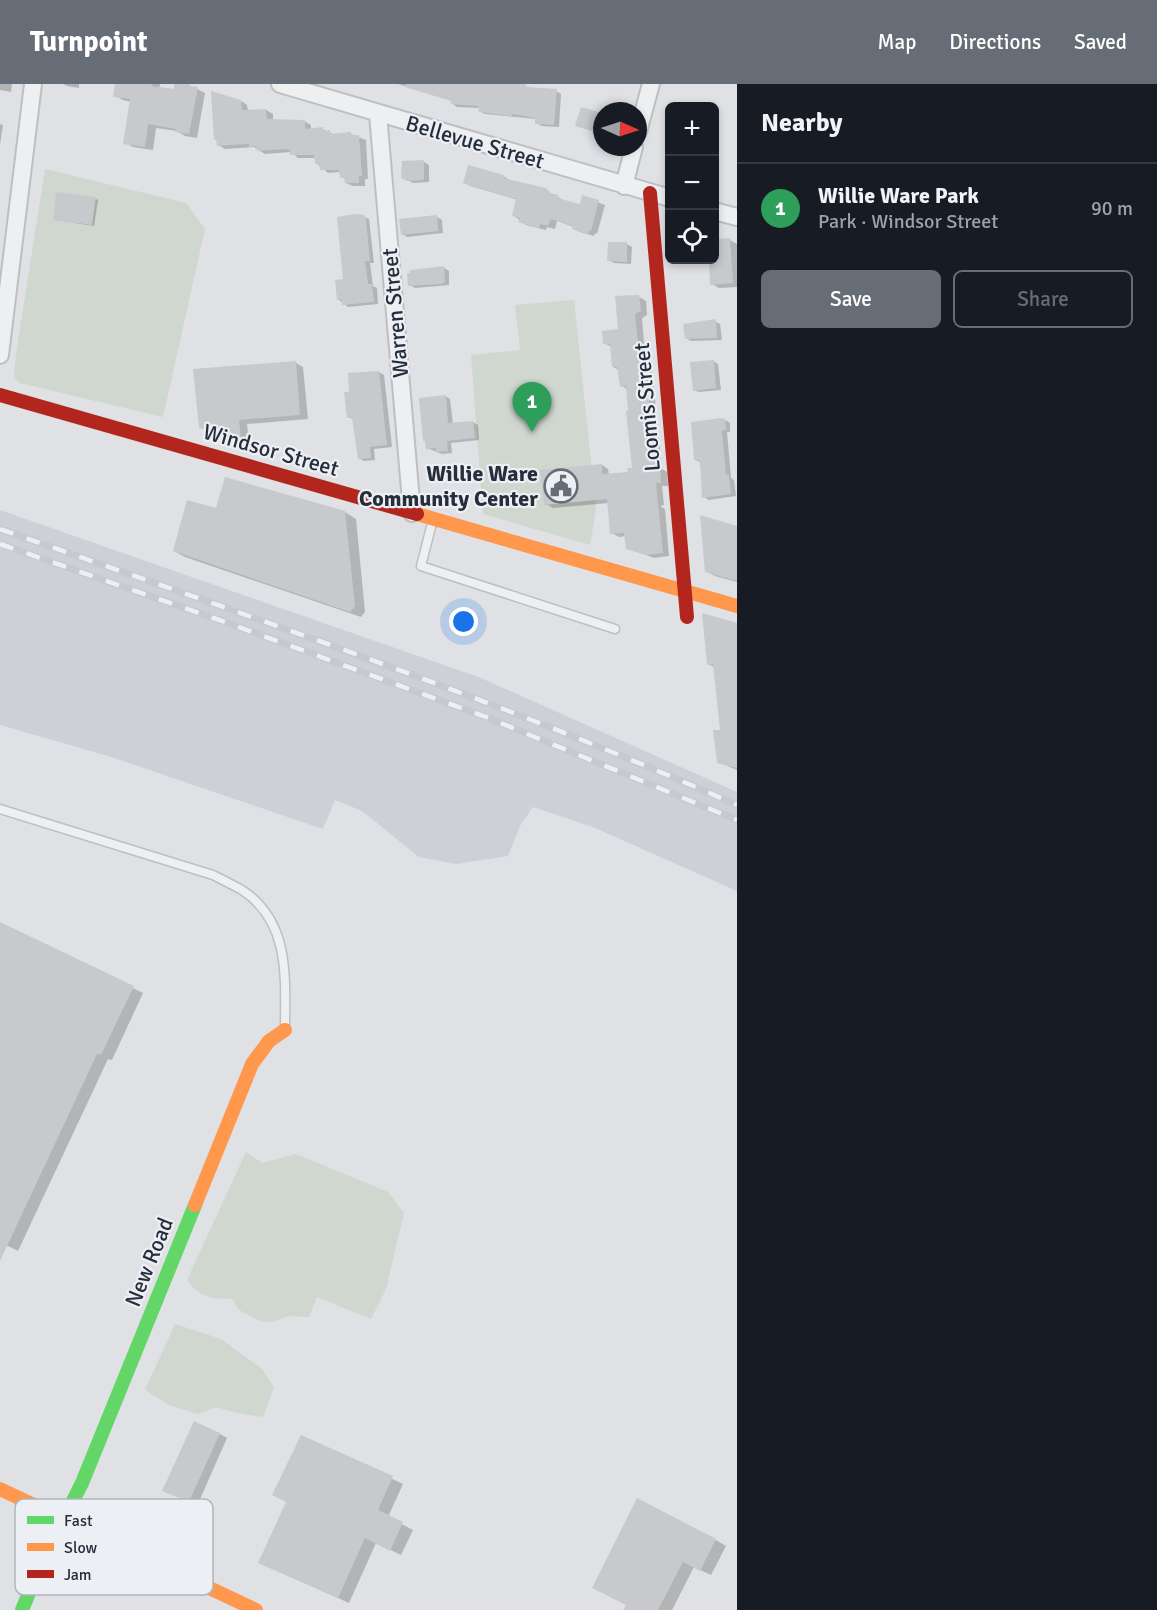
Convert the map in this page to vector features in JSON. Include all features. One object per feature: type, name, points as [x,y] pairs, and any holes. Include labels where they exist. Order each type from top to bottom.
[{"type":"street","points":[[0,355],[33,84]]},
{"type":"street","name":"Bellevue Street","points":[[280,84],[665,197]]},
{"type":"street","points":[[646,102],[651,84]]},
{"type":"street","name":"Warren Street","points":[[378,114],[412,513]]},
{"type":"street","points":[[624,186],[632,156]]},
{"type":"street","name":"Loomis Street","points":[[650,193],[687,616]]},
{"type":"street","points":[[719,212],[737,217]]},
{"type":"street","name":"Windsor Street","points":[[0,395],[737,606]]},
{"type":"street","name":"New Road","points":[[74,1499],[252,1064],[269,1041],[285,1030]]},
{"type":"street","points":[[0,1490],[19,1499]]},
{"type":"street","points":[[213,1590],[256,1610]]},
{"type":"street","name":"New Road","points":[[22,1610],[28,1595]]},
{"type":"lane","points":[[433,518],[421,566],[615,629]]},
{"type":"lane","points":[[0,808],[213,875],[244,891],[268,916],[281,943],[285,979],[285,1030]]},
{"type":"shaded area","points":[[45,169],[186,203],[205,229],[163,417],[20,383],[14,378]]},
{"type":"shaded area","points":[[574,300],[596,509],[590,545],[483,514],[471,355],[520,350],[515,305]]},
{"type":"shaded area","points":[[0,510],[481,678],[737,792],[737,891],[595,828],[533,807],[521,824],[508,856],[456,864],[419,857],[362,811],[335,800],[323,829],[108,756],[0,725]]},
{"type":"shaded area","points":[[246,1152],[262,1163],[296,1154],[388,1192],[404,1213],[386,1289],[371,1319],[317,1297],[309,1317],[289,1316],[271,1322],[260,1321],[239,1310],[232,1299],[206,1296],[197,1291],[187,1280]]},
{"type":"shaded area","points":[[175,1324],[221,1339],[262,1369],[274,1387],[263,1417],[216,1407],[198,1414],[171,1406],[145,1390]]},
{"type":"building","points":[[115,84],[152,84],[151,86],[174,89],[174,84],[190,84],[190,86],[198,87],[189,134],[148,124],[145,147],[123,144],[130,99],[113,97]]},
{"type":"building","points":[[406,84],[525,84],[527,87],[557,89],[554,125],[535,124],[535,118],[513,114],[511,116],[479,112],[478,106],[451,104],[451,101],[405,87]]},
{"type":"building","points":[[211,91],[241,100],[242,110],[266,109],[267,119],[305,120],[305,129],[323,127],[323,131],[330,130],[330,134],[351,132],[351,135],[359,135],[362,176],[359,176],[359,183],[345,183],[344,177],[340,178],[339,170],[320,170],[319,164],[315,164],[314,155],[290,155],[290,150],[284,149],[257,151],[256,146],[249,147],[249,144],[217,146],[216,139],[214,140]]},
{"type":"building","points":[[581,107],[593,110],[593,131],[575,126]]},
{"type":"building","points":[[424,160],[424,180],[407,181],[401,178],[402,161]]},
{"type":"building","points":[[468,165],[504,175],[503,178],[546,188],[549,193],[558,195],[557,198],[580,204],[582,195],[599,200],[591,231],[589,230],[588,234],[551,219],[548,226],[540,224],[539,228],[518,222],[520,218],[512,216],[516,199],[463,183]]},
{"type":"building","points":[[56,192],[96,197],[92,225],[53,220]]},
{"type":"building","points":[[364,215],[366,219],[370,261],[365,261],[368,284],[372,284],[374,302],[342,305],[341,299],[337,300],[335,280],[343,279],[337,217]]},
{"type":"building","points":[[437,215],[438,231],[401,235],[399,219]]},
{"type":"building","points":[[730,238],[733,283],[710,285],[709,264],[719,264],[719,239]]},
{"type":"building","points":[[608,242],[627,242],[627,262],[607,261]]},
{"type":"building","points":[[444,266],[445,282],[408,286],[407,273],[410,273],[410,270]]},
{"type":"building","points":[[639,295],[641,311],[635,314],[639,354],[645,354],[655,467],[660,466],[661,483],[656,483],[658,502],[655,502],[658,503],[663,553],[646,555],[626,549],[624,533],[610,534],[607,499],[544,505],[540,470],[602,464],[602,474],[628,472],[627,468],[632,468],[626,411],[628,411],[626,386],[620,387],[617,367],[612,367],[610,344],[603,344],[602,331],[618,329],[615,296]]},
{"type":"building","points":[[716,319],[717,338],[685,339],[683,324]]},
{"type":"building","points":[[714,360],[716,388],[693,391],[690,362]]},
{"type":"building","points":[[296,361],[300,415],[239,420],[241,440],[199,428],[193,369]]},
{"type":"building","points":[[379,371],[387,445],[370,447],[371,458],[358,459],[352,417],[347,418],[344,392],[349,392],[348,373]]},
{"type":"building","points":[[446,395],[448,423],[473,421],[475,438],[447,441],[448,451],[436,452],[436,448],[426,449],[425,441],[423,441],[419,398]]},
{"type":"building","points":[[725,419],[726,430],[722,430],[726,475],[729,475],[731,494],[702,498],[700,461],[694,460],[691,422]]},
{"type":"building","points":[[225,477],[345,511],[355,606],[350,612],[173,551],[187,500],[216,508]]},
{"type":"building","points":[[700,515],[737,526],[737,581],[705,572]]},
{"type":"building","points":[[702,613],[737,623],[737,768],[717,763],[713,730],[720,730],[713,664],[707,665]]},
{"type":"building","points":[[0,922],[134,986],[101,1055],[97,1054],[0,1261]]},
{"type":"building","points":[[194,1421],[220,1433],[190,1499],[182,1499],[162,1491]]},
{"type":"building","points":[[301,1435],[393,1476],[378,1510],[403,1522],[390,1551],[365,1538],[338,1598],[258,1563],[286,1502],[272,1495]]},
{"type":"building","points":[[637,1498],[716,1539],[700,1571],[683,1562],[658,1610],[623,1610],[626,1605],[592,1588]]},
{"type":"railway","points":[[0,529],[464,694],[647,766],[737,805]]},
{"type":"railway","points":[[0,544],[225,622],[486,717],[737,820]]},
{"type":"traffic: fast","points":[[74,1499],[195,1205]]},
{"type":"traffic: fast","points":[[22,1610],[28,1595]]},
{"type":"traffic: slow","points":[[417,514],[737,606]]},
{"type":"traffic: slow","points":[[195,1205],[252,1064],[269,1041],[285,1030]]},
{"type":"traffic: slow","points":[[0,1489],[21,1499]]},
{"type":"traffic: slow","points":[[213,1590],[256,1610]]},
{"type":"traffic: jam","points":[[650,193],[687,617]]},
{"type":"traffic: jam","points":[[0,395],[417,514]]},
{"type":"place","name":"Willie Ware Park","points":[[532,432]]},
{"type":"place","name":"Willie Ware Community Center","points":[[561,486]]}]
